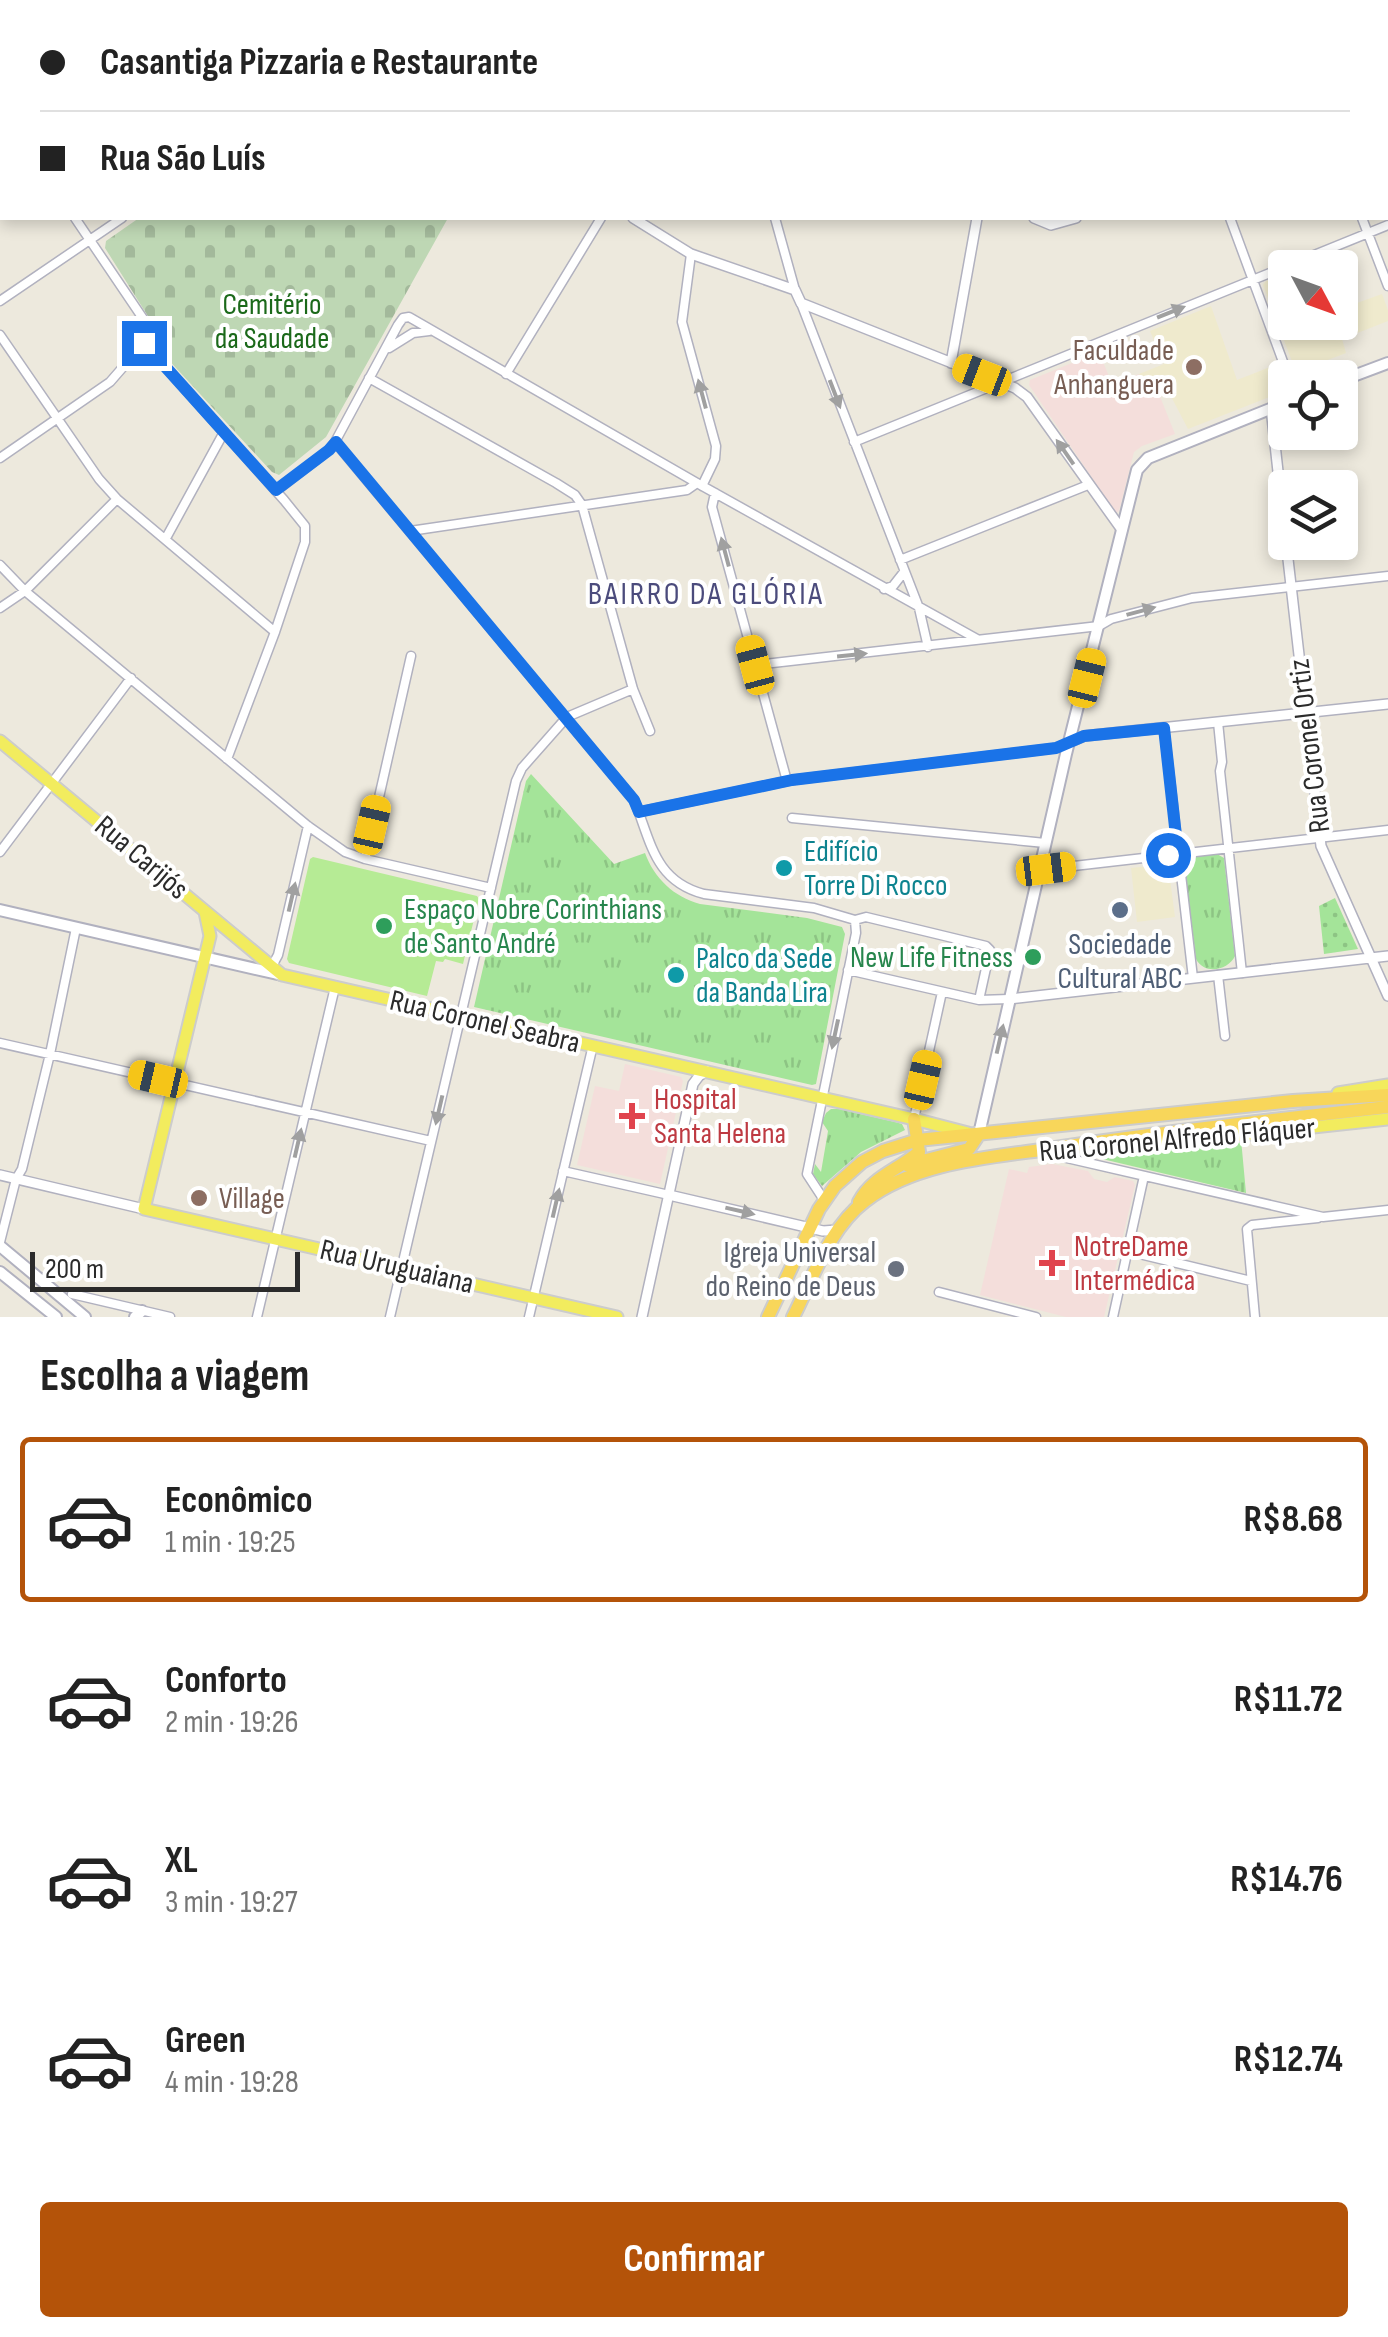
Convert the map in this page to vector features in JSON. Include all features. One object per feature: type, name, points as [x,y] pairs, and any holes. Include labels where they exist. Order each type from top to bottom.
[{"type":"highway","points":[[1293,1101],[1388,1095]]},
{"type":"highway","name":"Rua Coronel Alfredo Fláquer","points":[[768,1317],[824,1200],[862,1162],[883,1151],[918,1140],[1293,1101]]},
{"type":"highway","points":[[1071,1146],[1388,1107]]},
{"type":"highway","points":[[794,1317],[838,1230],[868,1187],[918,1152],[914,1119]]},
{"type":"highway","points":[[898,1168],[969,1149],[975,1134]]},
{"type":"highway","name":"Rua Coronel Alfredo Fláquer","points":[[855,1209],[874,1194],[931,1169],[1071,1146]]},
{"type":"main road","points":[[1358,374],[1388,362]]},
{"type":"main road","points":[[975,1134],[1137,470],[1148,458],[1268,409]]},
{"type":"main road","name":"Rua Carijós","points":[[0,741],[277,970]]},
{"type":"main road","points":[[144,1208],[210,936],[203,908]]},
{"type":"main road","name":"Rua Coronel Seabra","points":[[3,909],[975,1134]]},
{"type":"main road","points":[[210,936],[219,930],[232,932]]},
{"type":"main road","name":"Rua Coronel Alfredo Fláquer","points":[[1293,1101],[1388,1085]]},
{"type":"main road","name":"Rua Coronel Alfredo Fláquer","points":[[1071,1146],[1112,1148],[1388,1119]]},
{"type":"main road","name":"Rua Uruguaiana","points":[[144,1208],[617,1317]]},
{"type":"main road","points":[[0,1244],[85,1317]]},
{"type":"main road","points":[[0,1272],[56,1317]]},
{"type":"street","points":[[0,458],[110,382],[147,336],[146,323],[76,220]]},
{"type":"street","points":[[0,301],[119,220]]},
{"type":"street","points":[[506,374],[601,220]]},
{"type":"street","points":[[636,220],[691,254],[795,290]]},
{"type":"street","points":[[776,220],[795,290],[919,608],[928,646]]},
{"type":"street","points":[[951,363],[976,220]]},
{"type":"street","points":[[1038,220],[1056,224],[1069,220]]},
{"type":"street","points":[[1231,220],[1282,360]]},
{"type":"street","points":[[1363,220],[1388,286]]},
{"type":"street","points":[[854,442],[1388,225]]},
{"type":"street","points":[[410,531],[687,490],[699,485],[715,460],[716,446],[682,322],[691,254]]},
{"type":"street","points":[[801,303],[1015,388],[1027,398],[1122,530]]},
{"type":"street","points":[[410,319],[416,326],[414,333]]},
{"type":"street","points":[[276,490],[336,442],[400,322],[410,319],[884,590],[977,639]]},
{"type":"street","points":[[382,354],[414,333],[429,330]]},
{"type":"street","points":[[0,335],[99,479],[275,632]]},
{"type":"street","points":[[144,343],[276,490],[303,522],[306,533],[275,632],[227,759]]},
{"type":"street","points":[[369,378],[571,492],[582,505],[633,690],[650,730]]},
{"type":"street","points":[[166,538],[224,434]]},
{"type":"street","points":[[336,442],[634,800],[660,865],[672,877],[690,890],[709,895],[814,908],[855,920],[866,917],[986,946],[990,950],[979,1000]]},
{"type":"street","points":[[900,560],[1088,485]]},
{"type":"street","points":[[715,494],[713,510],[787,782]]},
{"type":"street","points":[[0,608],[25,591],[117,498]]},
{"type":"street","name":"Rua Coronel Ortiz","points":[[1288,560],[1322,849],[1388,996]]},
{"type":"street","points":[[0,565],[25,591],[227,759],[346,852],[490,888]]},
{"type":"street","points":[[884,590],[893,586],[904,572]]},
{"type":"street","points":[[755,665],[1100,626],[1111,619],[1192,598],[1388,576]]},
{"type":"street","points":[[365,858],[411,656]]},
{"type":"street","points":[[0,852],[131,678]]},
{"type":"street","points":[[390,1317],[519,774],[567,717],[633,690]]},
{"type":"street","points":[[639,812],[787,782],[1056,748],[1084,736],[1388,704]]},
{"type":"street","points":[[1218,722],[1242,972]]},
{"type":"street","points":[[1164,728],[1193,978]]},
{"type":"street","points":[[792,818],[1045,843]]},
{"type":"street","points":[[277,970],[308,826]]},
{"type":"street","points":[[1039,870],[1388,830]]},
{"type":"street","points":[[824,1200],[807,1174],[855,920]]},
{"type":"street","points":[[0,1244],[50,1054],[76,928]]},
{"type":"street","points":[[848,970],[979,1000],[1388,956]]},
{"type":"street","points":[[1218,975],[1224,1036]]},
{"type":"street","points":[[256,1317],[335,986]]},
{"type":"street","points":[[914,1119],[942,992]]},
{"type":"street","points":[[0,1043],[431,1141]]},
{"type":"street","points":[[529,1317],[592,1045]]},
{"type":"street","points":[[681,1065],[691,1074],[694,1084]]},
{"type":"street","points":[[642,1317],[694,1084],[707,1072]]},
{"type":"street","points":[[1037,1151],[1323,1216]]},
{"type":"street","points":[[563,1171],[823,1231],[838,1230]]},
{"type":"street","name":"Rua Uruguaiana","points":[[0,1176],[144,1208]]},
{"type":"street","points":[[1112,1317],[1144,1176]]},
{"type":"street","points":[[1255,1317],[1248,1227],[1388,1210]]},
{"type":"street","points":[[1127,1252],[1251,1281]]},
{"type":"street","points":[[938,1292],[1036,1317]]},
{"type":"street","points":[[72,1294],[138,1314],[170,1317]]},
{"type":"shaded area","points":[[1382,294],[1388,321],[1358,333],[1358,303]]},
{"type":"shaded area","name":"Faculdade Anhanguera","points":[[1211,306],[1237,380],[1268,368],[1268,398],[1188,429],[1163,381],[1145,388],[1139,374],[1164,364],[1150,331]]},
{"type":"shaded area","points":[[1284,340],[1342,340],[1346,353],[1328,360],[1291,360]]},
{"type":"shaded area","points":[[1099,352],[1112,384],[1139,374],[1145,388],[1155,384],[1175,434],[1134,452],[1116,513],[1029,385],[1030,380]]},
{"type":"shaded area","points":[[1168,864],[1175,917],[1137,922],[1131,868]]},
{"type":"shaded area","name":"Hospital Santa Helena","points":[[625,1064],[681,1077],[683,1081],[660,1184],[577,1165],[595,1086],[619,1091]]},
{"type":"shaded area","name":"NotreDame Intermédica","points":[[1052,1164],[1088,1171],[1094,1179],[1107,1182],[1115,1177],[1135,1185],[1104,1317],[1066,1317],[980,1295],[1009,1169],[1027,1173],[1029,1167]]},
{"type":"green space","name":"Cemitério da Saudade","points":[[136,220],[447,220],[326,437],[279,475],[153,343],[151,321],[105,248],[106,241]]},
{"type":"green space","points":[[531,774],[614,864],[645,853],[666,885],[691,901],[842,927],[845,934],[816,1084],[474,1007],[526,781]]},
{"type":"green space","points":[[1217,854],[1224,858],[1235,956],[1227,965],[1210,969],[1196,959],[1184,862],[1188,857]]},
{"type":"green space","name":"Espaço Nobre Corinthians de Santo André","points":[[313,857],[477,896],[463,964],[436,961],[427,996],[289,963]]},
{"type":"green space","points":[[1335,898],[1358,949],[1324,954],[1319,906]]},
{"type":"green space","points":[[831,1109],[895,1122],[905,1130],[861,1152],[822,1186],[813,1174],[815,1164],[821,1172],[828,1131],[822,1122]]},
{"type":"green space","points":[[1241,1139],[1246,1193],[1098,1158],[1213,1146]]},
{"type":"place","name":"Faculdade Anhanguera","points":[[1194,367]]},
{"type":"place","name":"Edifício Torre Di Rocco","points":[[784,868]]},
{"type":"place","name":"Sociedade Cultural ABC","points":[[1120,910]]},
{"type":"place","name":"Espaço Nobre Corinthians de Santo André","points":[[384,926]]},
{"type":"place","name":"New Life Fitness","points":[[1033,957]]},
{"type":"place","name":"Palco da Sede da Banda Lira","points":[[676,975]]},
{"type":"place","name":"Hospital Santa Helena","points":[[632,1116]]},
{"type":"place","name":"Village","points":[[199,1198]]},
{"type":"place","name":"NotreDame Intermédica","points":[[1052,1263]]},
{"type":"place","name":"Igreja Universal do Reino de Deus","points":[[896,1269]]},
{"type":"district","name":"BAIRRO DA GLÓRIA","points":[[706,593]]},
{"type":"route","points":[[144,343],[276,490],[336,442],[567,717],[634,800],[639,812],[792,780],[1058,748],[1084,736],[1164,728],[1178,854],[1168,855]]}]
